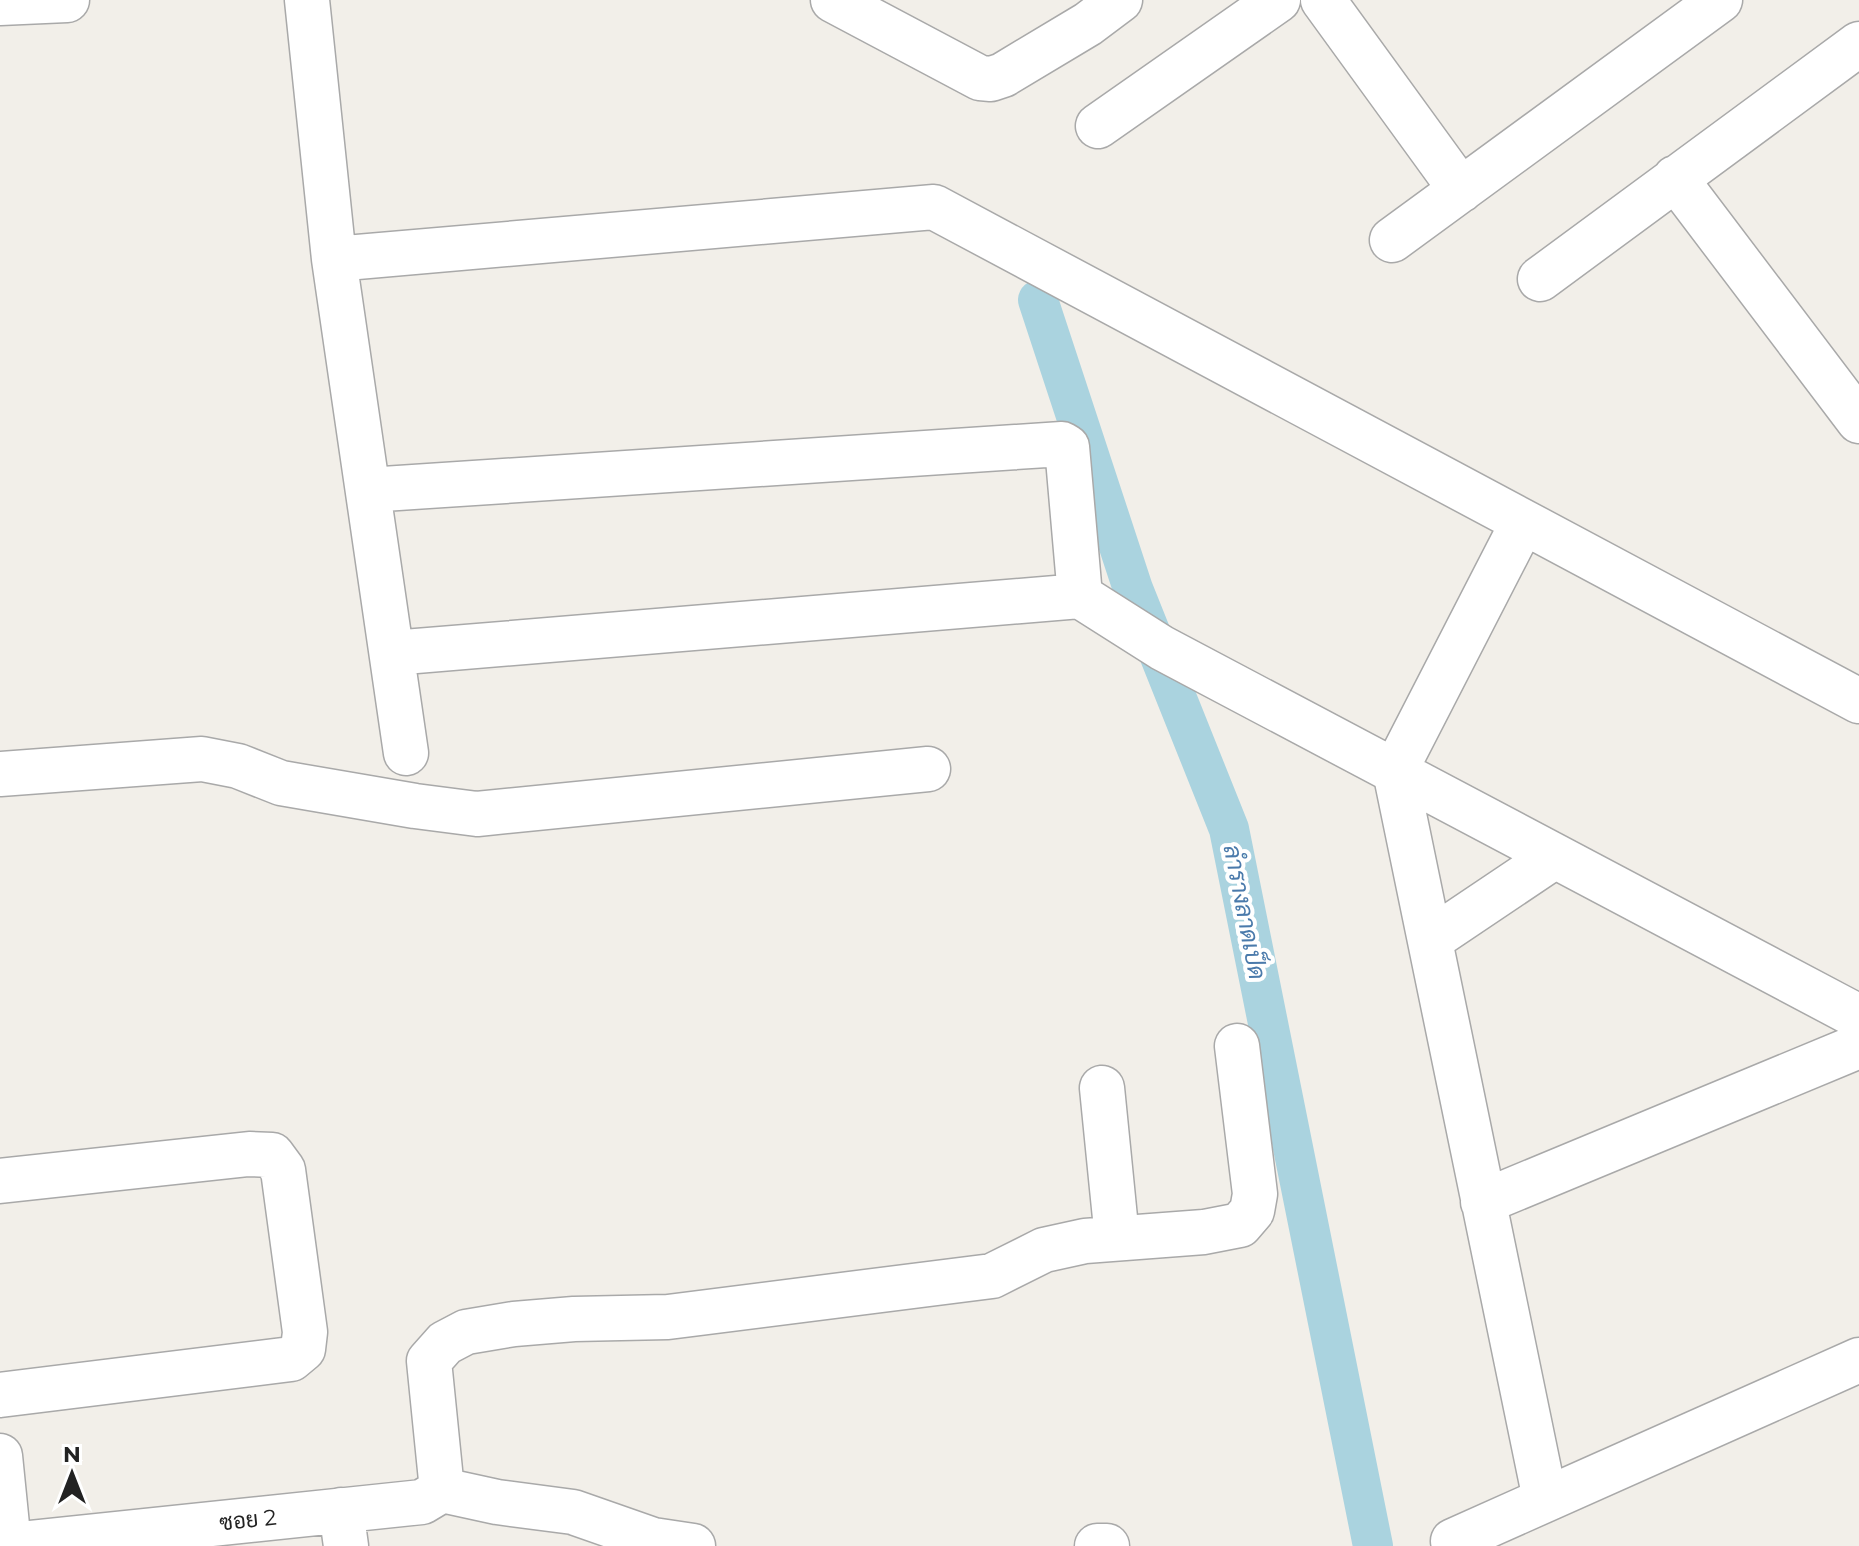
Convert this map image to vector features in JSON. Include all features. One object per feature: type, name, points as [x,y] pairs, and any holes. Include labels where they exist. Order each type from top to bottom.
[{"type":"street","points":[[0,3],[67,0]]},
{"type":"street","points":[[307,0],[334,259],[406,753]]},
{"type":"street","points":[[833,0],[980,78],[991,79],[1003,75],[1088,24],[1120,0]]},
{"type":"street","points":[[1098,126],[1278,0]]},
{"type":"street","points":[[1323,0],[1461,190]]},
{"type":"street","points":[[1392,240],[1720,0]]},
{"type":"street","points":[[1540,279],[1675,178],[1856,51]]},
{"type":"street","points":[[1675,178],[1859,421]]},
{"type":"street","points":[[334,259],[934,207],[1859,701]]},
{"type":"street","points":[[368,490],[1062,444],[1067,447],[1080,596]]},
{"type":"street","points":[[1523,522],[1395,771],[1545,1499]]},
{"type":"street","points":[[392,653],[1080,596],[1155,644],[1859,1017]]},
{"type":"street","points":[[0,774],[202,759],[238,766],[281,783],[477,814],[928,769]]},
{"type":"street","points":[[1430,940],[1555,856]]},
{"type":"street","points":[[662,1544],[573,1512],[497,1502],[442,1490],[429,1361],[445,1343],[466,1332],[574,1319],[668,1317],[992,1276],[1044,1250],[1085,1241],[1216,1230],[1240,1225],[1252,1211],[1255,1194],[1237,1046]]},
{"type":"street","points":[[1483,1202],[1859,1046]]},
{"type":"street","points":[[1102,1088],[1117,1238]]},
{"type":"street","points":[[0,1181],[249,1154],[272,1155],[283,1170],[305,1332],[303,1349],[291,1359],[0,1395]]},
{"type":"street","points":[[1453,1541],[1859,1360]]},
{"type":"street","points":[[0,1456],[9,1545]]},
{"type":"street","name":"ซอย 2","points":[[2,1546],[344,1528],[422,1502],[442,1490]]},
{"type":"street","points":[[1097,1546],[1107,1546]]},
{"type":"waterway","name":"ลำรางลาดเป็ด","points":[[1038,300],[1133,589],[1229,829],[1373,1546]]}]
